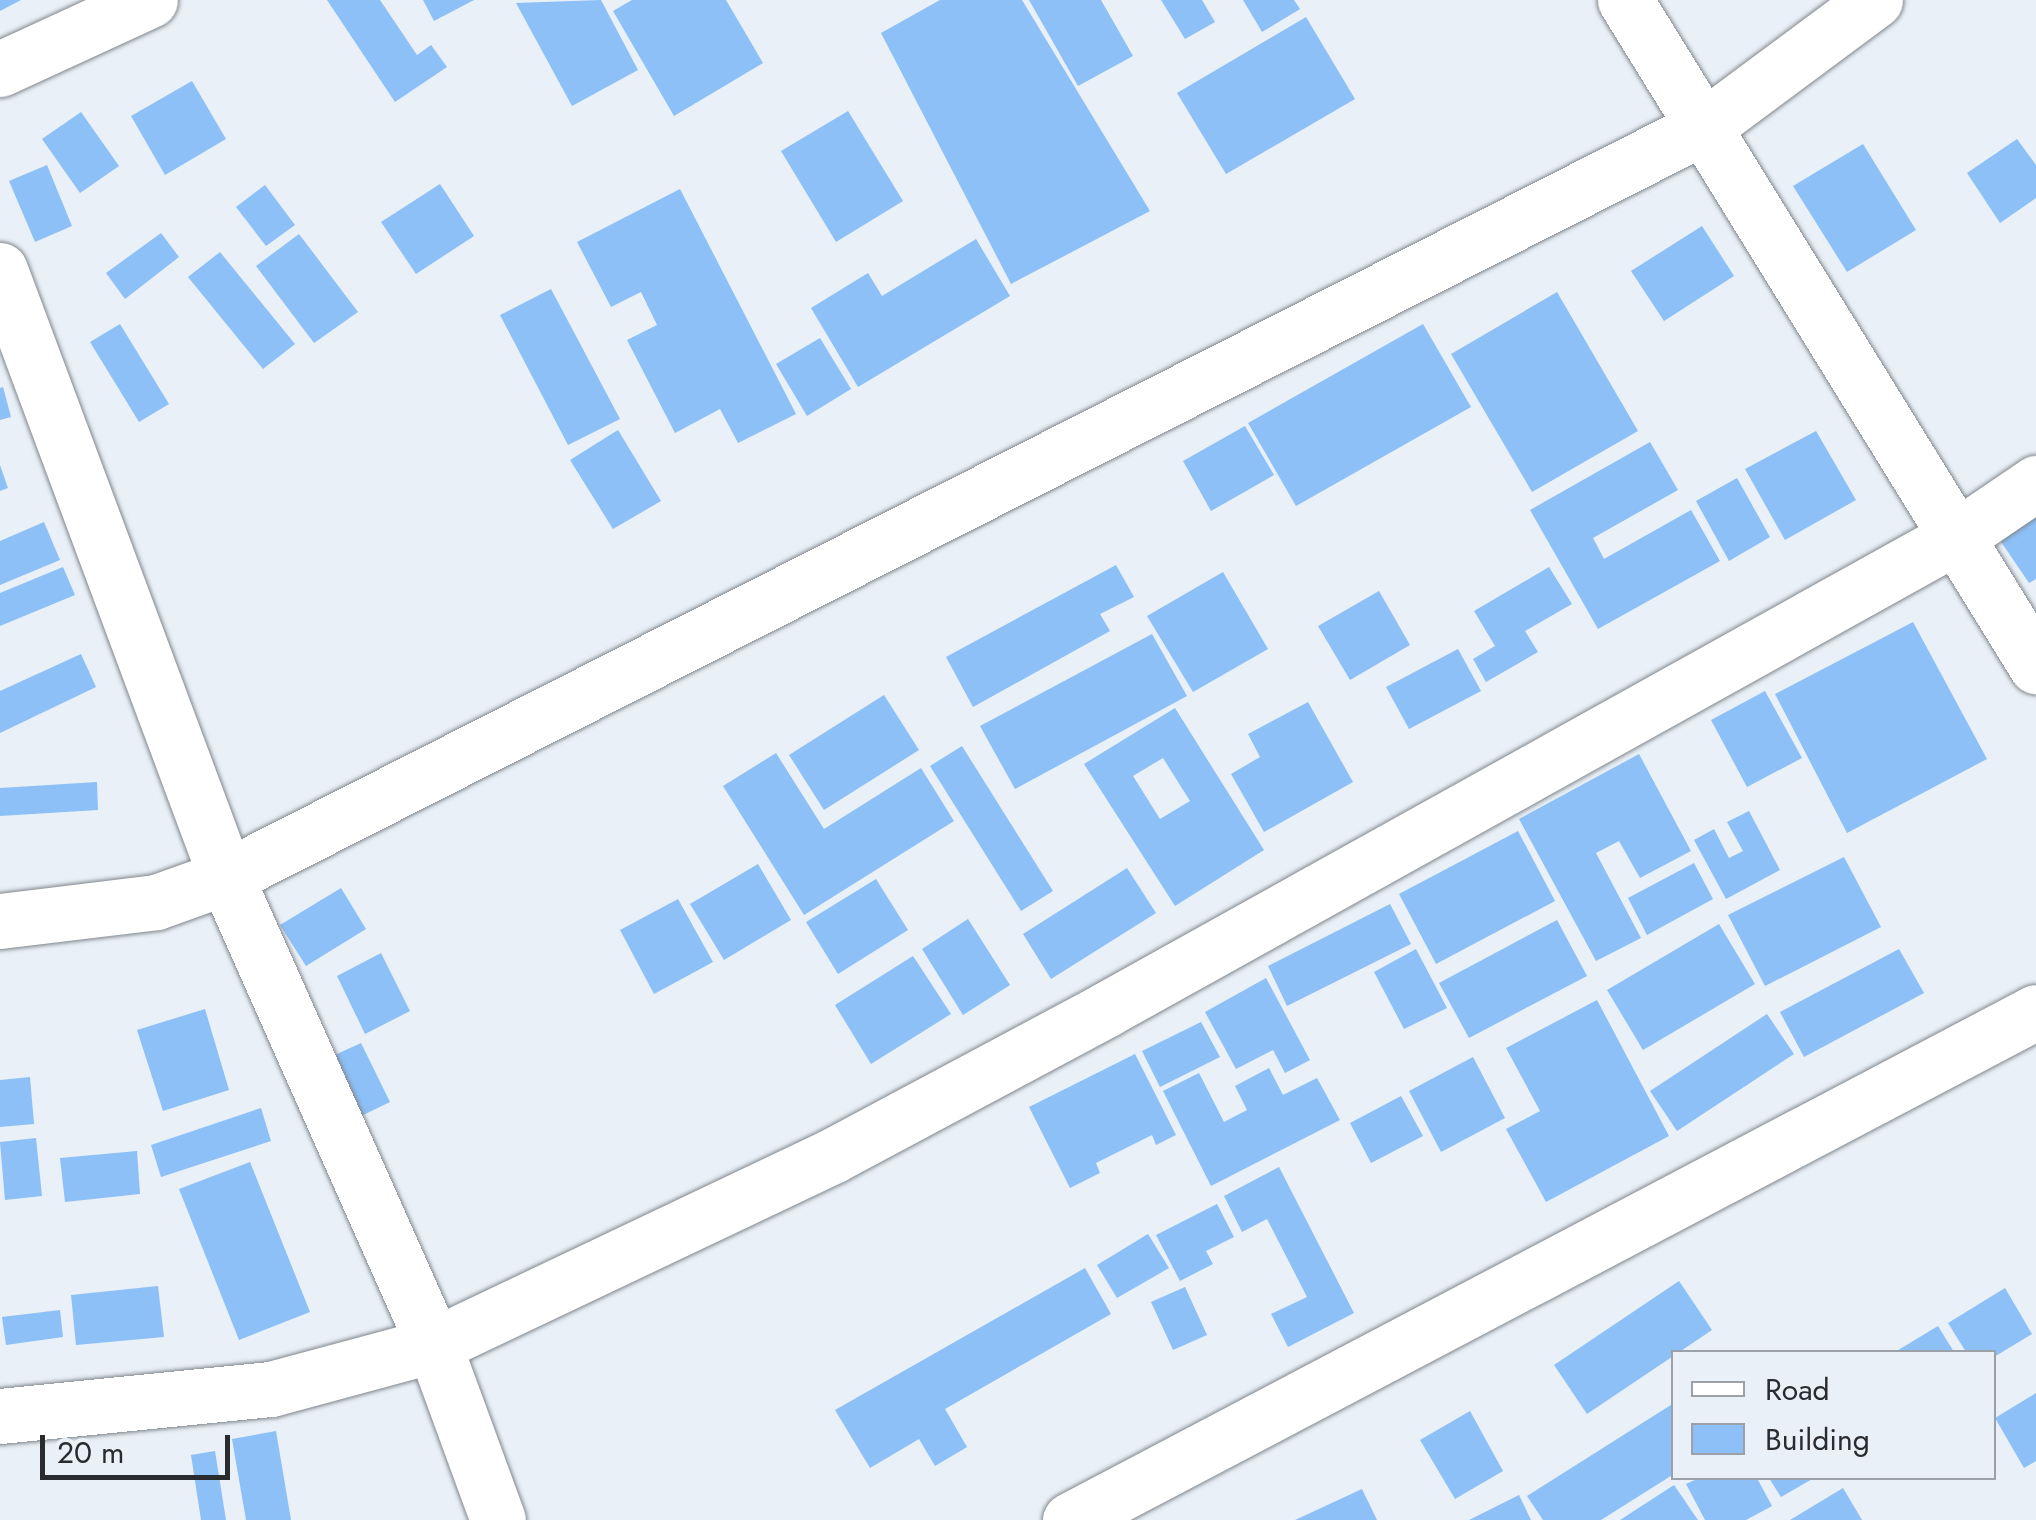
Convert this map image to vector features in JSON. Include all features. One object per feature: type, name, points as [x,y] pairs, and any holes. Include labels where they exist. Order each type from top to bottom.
[{"type":"street","points":[[0,69],[150,0]]},
{"type":"street","points":[[1624,0],[1961,534],[2036,666]]},
{"type":"street","points":[[0,921],[156,902],[226,877],[1704,127],[1875,0]]},
{"type":"street","points":[[0,270],[226,877],[434,1345],[498,1520]]},
{"type":"street","points":[[0,1416],[272,1390],[434,1345],[832,1156],[1961,534],[2036,483]]},
{"type":"street","points":[[1070,1520],[2036,1012]]},
{"type":"building","points":[[0,0],[21,0],[0,11]]},
{"type":"building","points":[[327,0],[380,0],[417,55],[431,45],[447,67],[395,102]]},
{"type":"building","points":[[423,0],[474,0],[434,21]]},
{"type":"building","points":[[601,0],[638,70],[572,106],[516,3]]},
{"type":"building","points":[[632,0],[726,0],[763,63],[674,116],[613,11]]},
{"type":"building","points":[[940,0],[1022,0],[1150,211],[1011,284],[881,33]]},
{"type":"building","points":[[1029,0],[1101,0],[1133,56],[1078,86]]},
{"type":"building","points":[[1161,0],[1202,0],[1215,22],[1185,39]]},
{"type":"building","points":[[1243,0],[1294,0],[1300,9],[1262,32]]},
{"type":"building","points":[[1306,17],[1355,99],[1226,174],[1177,93]]},
{"type":"building","points":[[192,81],[226,139],[165,175],[131,116]]},
{"type":"building","points":[[848,111],[903,201],[836,242],[781,151]]},
{"type":"building","points":[[81,112],[119,166],[80,193],[42,139]]},
{"type":"building","points":[[2017,139],[2036,165],[2036,198],[2000,223],[1967,173]]},
{"type":"building","points":[[1863,144],[1916,230],[1847,272],[1793,186]]},
{"type":"building","points":[[47,165],[72,226],[35,242],[9,181]]},
{"type":"building","points":[[440,184],[474,236],[416,274],[381,222]]},
{"type":"building","points":[[265,185],[295,225],[266,246],[236,207]]},
{"type":"building","points":[[680,189],[796,414],[738,443],[720,409],[675,433],[627,340],[657,325],[641,292],[611,307],[577,242]]},
{"type":"building","points":[[1702,226],[1734,276],[1664,321],[1631,271]]},
{"type":"building","points":[[161,233],[179,257],[125,299],[106,273]]},
{"type":"building","points":[[299,234],[358,312],[314,343],[256,266]]},
{"type":"building","points":[[976,239],[1010,296],[858,387],[811,308],[868,273],[882,296]]},
{"type":"building","points":[[220,252],[295,344],[263,369],[188,277]]},
{"type":"building","points":[[551,289],[620,419],[568,445],[500,315]]},
{"type":"building","points":[[1557,292],[1638,431],[1532,492],[1451,354]]},
{"type":"building","points":[[120,324],[169,404],[139,422],[90,342]]},
{"type":"building","points":[[1423,324],[1471,407],[1296,506],[1248,423]]},
{"type":"building","points":[[820,338],[851,389],[807,416],[776,364]]},
{"type":"building","points":[[3,387],[11,417],[0,420],[0,388]]},
{"type":"building","points":[[1245,426],[1274,475],[1211,511],[1183,461]]},
{"type":"building","points":[[618,430],[661,501],[613,529],[570,460]]},
{"type":"building","points":[[1816,431],[1856,500],[1785,540],[1745,469]]},
{"type":"building","points":[[1650,442],[1678,490],[1593,538],[1604,559],[1691,510],[1720,561],[1598,629],[1530,510]]},
{"type":"building","points":[[0,465],[8,488],[0,491]]},
{"type":"building","points":[[1737,478],[1770,537],[1729,561],[1696,501]]},
{"type":"building","points":[[2036,502],[2036,579],[2029,583],[1993,530]]},
{"type":"building","points":[[44,522],[60,560],[0,585],[0,541]]},
{"type":"building","points":[[1116,565],[1134,597],[1100,614],[1110,631],[973,707],[946,657]]},
{"type":"building","points":[[63,567],[75,595],[0,626],[0,593]]},
{"type":"building","points":[[1549,567],[1572,604],[1525,631],[1538,652],[1486,682],[1473,659],[1495,646],[1474,611]]},
{"type":"building","points":[[1223,572],[1268,649],[1193,692],[1147,616]]},
{"type":"building","points":[[1379,591],[1410,645],[1350,680],[1318,626]]},
{"type":"building","points":[[1913,622],[1987,759],[1847,833],[1775,694]]},
{"type":"building","points":[[1152,634],[1187,696],[1015,789],[980,726]]},
{"type":"building","points":[[1458,649],[1481,691],[1409,729],[1386,687]]},
{"type":"building","points":[[81,654],[96,687],[0,733],[0,691]]},
{"type":"building","points":[[1765,691],[1802,758],[1747,787],[1711,720]]},
{"type":"building","points":[[884,695],[919,750],[824,810],[789,755]]},
{"type":"building","points":[[1308,702],[1353,782],[1264,832],[1231,774],[1260,757],[1248,734]]},
{"type":"building","points":[[1175,708],[1264,850],[1175,906],[1084,764]],"holes":[[[1163,758],[1190,801],[1160,819],[1133,776]]]},
{"type":"building","points":[[962,746],[1053,891],[1021,911],[930,766]]},
{"type":"building","points":[[776,753],[824,829],[921,768],[954,821],[804,915],[723,786]]},
{"type":"building","points":[[1639,754],[1691,851],[1640,878],[1619,841],[1596,853],[1641,938],[1596,961],[1519,819]]},
{"type":"building","points":[[97,782],[98,810],[0,816],[0,788]]},
{"type":"building","points":[[1749,811],[1780,870],[1726,899],[1694,840],[1714,829],[1729,858],[1743,851],[1727,822]]},
{"type":"building","points":[[1518,831],[1555,901],[1436,964],[1399,894]]},
{"type":"building","points":[[1844,857],[1881,927],[1765,986],[1728,915]]},
{"type":"building","points":[[1694,863],[1713,899],[1647,935],[1628,898]]},
{"type":"building","points":[[758,864],[791,920],[724,960],[690,904]]},
{"type":"building","points":[[1127,868],[1156,913],[1051,979],[1023,934]]},
{"type":"building","points":[[876,879],[908,930],[838,974],[806,922]]},
{"type":"building","points":[[341,888],[366,929],[306,966],[280,925]]},
{"type":"building","points":[[678,899],[713,962],[654,994],[620,930]]},
{"type":"building","points":[[1390,904],[1411,944],[1287,1006],[1268,966]]},
{"type":"building","points":[[968,919],[1010,985],[963,1015],[922,949]]},
{"type":"building","points":[[1557,920],[1587,976],[1469,1038],[1439,983]]},
{"type":"building","points":[[1719,924],[1755,984],[1643,1050],[1607,990]]},
{"type":"building","points":[[1416,949],[1447,1008],[1404,1029],[1374,972]]},
{"type":"building","points":[[1899,949],[1924,993],[1804,1057],[1780,1012]]},
{"type":"building","points":[[381,953],[410,1011],[365,1034],[337,976]]},
{"type":"building","points":[[913,956],[951,1014],[871,1064],[835,1005]]},
{"type":"building","points":[[1266,978],[1310,1060],[1285,1073],[1273,1050],[1236,1069],[1205,1012]]},
{"type":"building","points":[[1597,1000],[1669,1136],[1546,1202],[1506,1129],[1540,1111],[1506,1048]]},
{"type":"building","points":[[205,1009],[229,1090],[163,1111],[137,1030]]},
{"type":"building","points":[[1767,1014],[1794,1054],[1677,1131],[1650,1091]]},
{"type":"building","points":[[1201,1022],[1220,1057],[1160,1087],[1142,1051]]},
{"type":"building","points":[[361,1043],[390,1102],[355,1119],[326,1059]]},
{"type":"building","points":[[1135,1054],[1176,1135],[1156,1145],[1152,1135],[1096,1163],[1100,1173],[1070,1188],[1029,1107]]},
{"type":"building","points":[[1473,1057],[1505,1118],[1441,1152],[1409,1091]]},
{"type":"building","points":[[1269,1068],[1283,1095],[1317,1078],[1340,1120],[1211,1186],[1163,1091],[1199,1073],[1224,1122],[1247,1110],[1235,1086]]},
{"type":"building","points":[[30,1077],[34,1124],[0,1127],[0,1080]]},
{"type":"building","points":[[1401,1096],[1423,1136],[1371,1163],[1350,1123]]},
{"type":"building","points":[[261,1108],[271,1141],[161,1177],[151,1145]]},
{"type":"building","points":[[36,1138],[42,1196],[5,1200],[0,1142]]},
{"type":"building","points":[[137,1151],[140,1194],[65,1202],[60,1158]]},
{"type":"building","points":[[250,1162],[310,1312],[239,1340],[179,1189]]},
{"type":"building","points":[[1279,1167],[1354,1313],[1288,1347],[1271,1314],[1307,1297],[1267,1219],[1242,1232],[1224,1196]]},
{"type":"building","points":[[1217,1204],[1234,1237],[1206,1251],[1213,1264],[1180,1281],[1156,1235]]},
{"type":"building","points":[[1148,1234],[1169,1268],[1117,1298],[1097,1265]]},
{"type":"building","points":[[1085,1268],[1111,1314],[945,1409],[967,1447],[935,1466],[919,1439],[870,1468],[835,1410]]},
{"type":"building","points":[[1679,1281],[1712,1330],[1682,1350],[1671,1350],[1671,1358],[1587,1414],[1554,1365]]},
{"type":"building","points":[[158,1286],[164,1337],[76,1345],[71,1295]]},
{"type":"building","points":[[1185,1287],[1207,1335],[1173,1350],[1151,1302]]},
{"type":"building","points":[[2005,1288],[2032,1334],[1996,1356],[1996,1350],[1965,1350],[1948,1323]]},
{"type":"building","points":[[60,1310],[63,1337],[6,1345],[2,1317]]},
{"type":"building","points":[[1938,1326],[1953,1350],[1898,1350]]},
{"type":"building","points":[[2036,1393],[2036,1461],[2024,1468],[1996,1417]]},
{"type":"building","points":[[1671,1405],[1671,1476],[1601,1520],[1543,1520],[1527,1496]]},
{"type":"building","points":[[1470,1411],[1503,1471],[1455,1499],[1420,1440]]},
{"type":"building","points":[[276,1431],[291,1520],[246,1520],[232,1439]]},
{"type":"building","points":[[215,1451],[226,1520],[201,1520],[191,1455]]},
{"type":"building","points":[[1695,1480],[1758,1480],[1772,1506],[1746,1520],[1705,1520],[1686,1484]]},
{"type":"building","points":[[1770,1480],[1811,1480],[1781,1497]]},
{"type":"building","points":[[1674,1485],[1698,1520],[1620,1520]]},
{"type":"building","points":[[1843,1488],[1862,1520],[1790,1520]]},
{"type":"building","points":[[1362,1489],[1377,1520],[1295,1520]]},
{"type":"building","points":[[1519,1495],[1531,1520],[1469,1520]]}]
